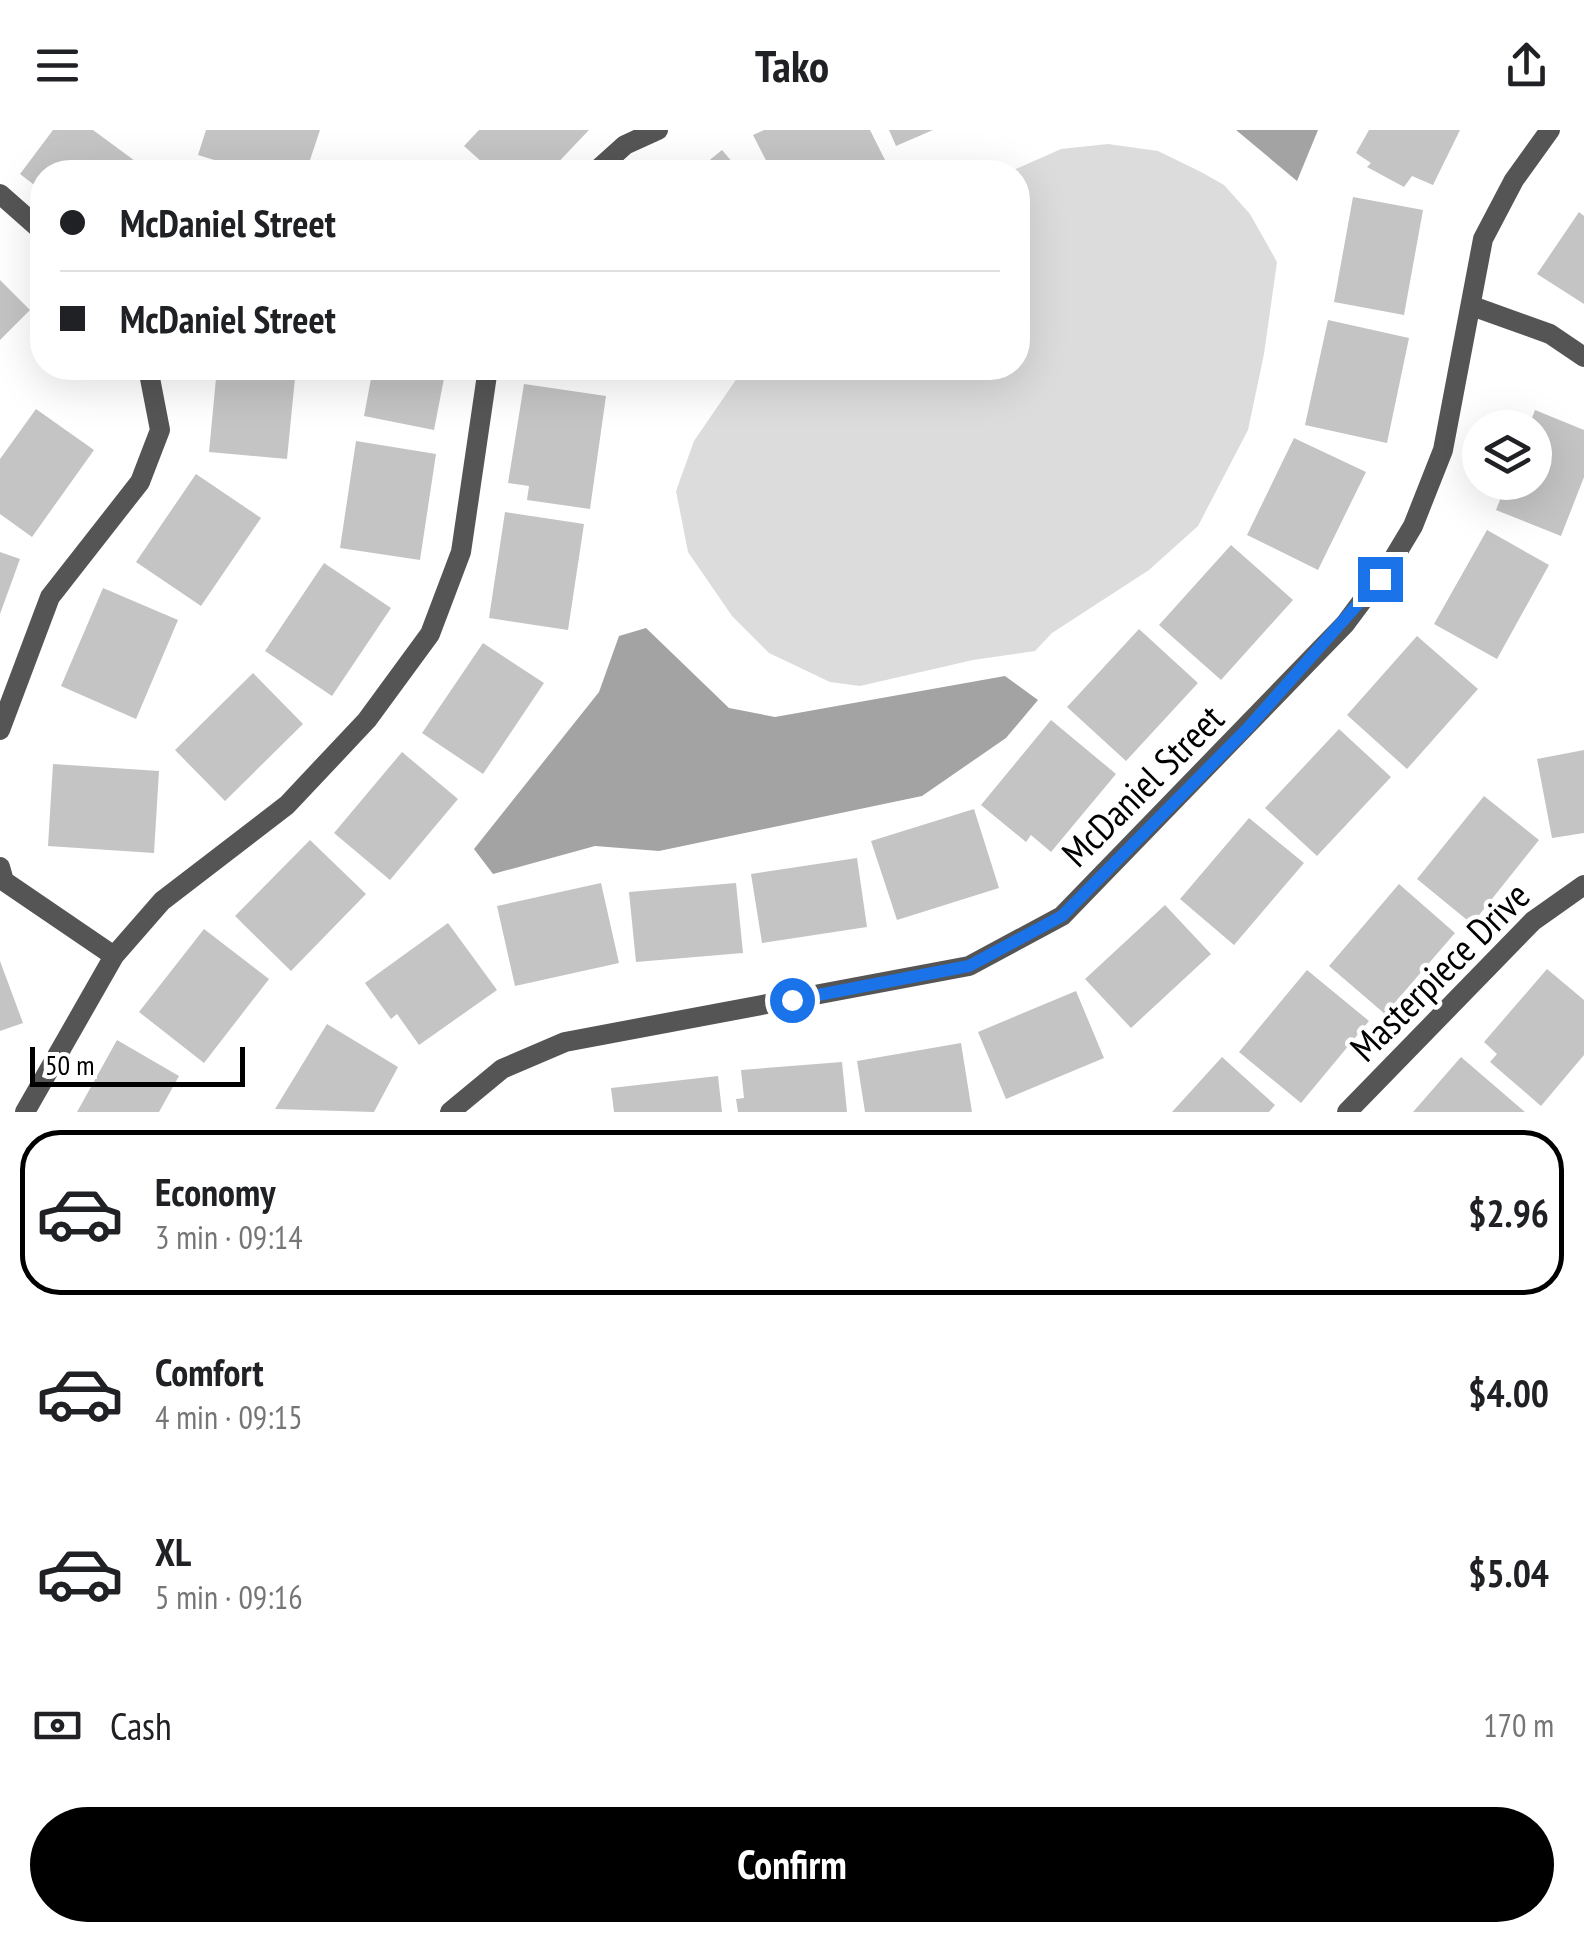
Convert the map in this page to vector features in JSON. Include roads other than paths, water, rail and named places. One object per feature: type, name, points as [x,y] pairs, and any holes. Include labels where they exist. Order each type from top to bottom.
[{"type":"street","points":[[608,160],[624,145],[658,130]]},
{"type":"street","name":"McDaniel Street","points":[[450,1112],[502,1069],[566,1042],[969,966],[1062,916],[1345,624],[1392,561],[1443,450],[1483,238],[1494,211],[1550,130]]},
{"type":"street","points":[[0,194],[30,220]]},
{"type":"street","points":[[1472,306],[1550,334],[1584,357]]},
{"type":"street","points":[[0,730],[50,597],[140,482],[160,430],[150,380]]},
{"type":"street","points":[[24,1112],[114,956],[162,902],[286,805],[368,720],[430,634],[462,552],[486,380]]},
{"type":"street","points":[[0,867],[4,881],[114,956]]},
{"type":"street","name":"Masterpiece Drive","points":[[1348,1112],[1533,921],[1584,885]]}]
